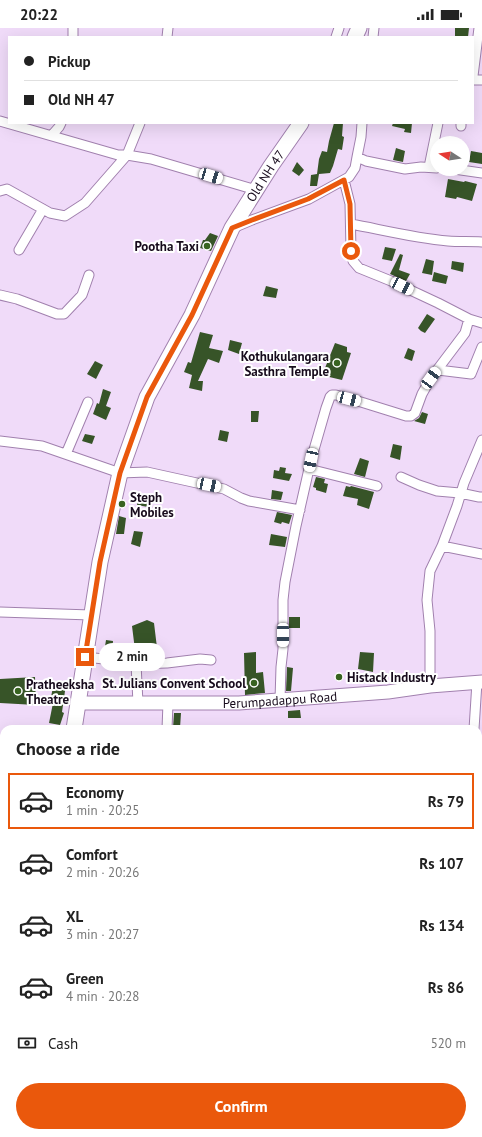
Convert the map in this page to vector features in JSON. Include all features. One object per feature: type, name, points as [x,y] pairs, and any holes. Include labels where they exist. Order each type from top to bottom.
[{"type":"main road","name":"Old NH 47","points":[[74,725],[100,562],[120,473],[147,397],[192,315],[232,228],[271,166],[300,124]]},
{"type":"main road","name":"Perumpadappu Road","points":[[77,703],[240,703],[388,692],[430,686],[479,682]]},
{"type":"street","points":[[474,69],[480,28]]},
{"type":"street","points":[[11,124],[118,155],[151,159],[256,190]]},
{"type":"street","points":[[52,135],[60,124]]},
{"type":"street","points":[[0,191],[7,189],[50,213],[65,216],[85,203],[127,155],[140,124]]},
{"type":"street","points":[[232,228],[308,199],[349,177],[352,173],[357,157],[362,124]]},
{"type":"street","points":[[437,136],[438,124]]},
{"type":"street","points":[[357,157],[366,161],[405,169],[430,167]]},
{"type":"street","points":[[470,171],[482,173]]},
{"type":"street","points":[[344,180],[350,204],[351,251],[353,261],[359,268],[391,281],[469,319],[482,323]]},
{"type":"street","points":[[19,250],[43,209]]},
{"type":"street","points":[[351,224],[449,242],[482,242]]},
{"type":"street","points":[[0,295],[17,299],[57,314],[64,314],[82,295],[89,275]]},
{"type":"street","points":[[280,700],[283,648],[283,600],[285,582],[309,469],[330,397],[332,395],[406,416],[412,416],[415,413],[422,394],[465,334],[469,319]]},
{"type":"street","points":[[438,370],[471,374],[482,347]]},
{"type":"street","points":[[66,454],[88,402]]},
{"type":"street","points":[[430,686],[430,632],[427,600],[430,571],[442,546],[457,506],[460,493],[482,440]]},
{"type":"street","points":[[0,441],[42,446],[120,473],[147,472],[224,488],[249,501],[300,510]]},
{"type":"street","points":[[309,469],[377,486]]},
{"type":"street","points":[[401,477],[437,491],[460,493],[479,497],[482,496]]},
{"type":"street","points":[[442,546],[482,554]]},
{"type":"street","points":[[0,612],[91,615]]},
{"type":"street","points":[[85,657],[136,664],[167,663],[200,659],[211,660]]},
{"type":"street","points":[[136,664],[138,703]]},
{"type":"street","points":[[474,725],[479,682]]},
{"type":"street","points":[[167,725],[168,703]]},
{"type":"building","points":[[455,28],[469,28],[468,36],[455,36]]},
{"type":"building","points":[[334,124],[343,124],[342,136],[344,137],[342,150],[338,149],[330,173],[319,174],[317,186],[310,186],[311,175],[317,174],[319,159],[322,151],[327,152]]},
{"type":"building","points":[[393,124],[412,124],[411,133],[404,132],[405,129],[392,126]]},
{"type":"building","points":[[396,148],[405,151],[403,162],[393,160]]},
{"type":"building","points":[[471,151],[482,153],[482,164],[470,162]]},
{"type":"building","points":[[297,162],[304,170],[299,176],[292,171]]},
{"type":"building","points":[[448,179],[477,184],[472,201],[457,197],[456,199],[445,197]]},
{"type":"building","points":[[210,233],[218,236],[211,251],[200,248],[203,240],[205,240]]},
{"type":"building","points":[[385,247],[396,249],[392,261],[382,259]]},
{"type":"building","points":[[400,254],[403,255],[399,270],[410,274],[406,281],[390,274]]},
{"type":"building","points":[[426,259],[434,261],[432,275],[422,273]]},
{"type":"building","points":[[452,261],[464,263],[463,272],[451,269]]},
{"type":"building","points":[[434,272],[448,276],[446,284],[432,281]]},
{"type":"building","points":[[266,286],[278,289],[276,298],[263,296]]},
{"type":"building","points":[[427,314],[435,319],[425,333],[418,328]]},
{"type":"building","points":[[200,332],[213,335],[209,348],[223,351],[219,363],[208,359],[198,381],[203,381],[202,391],[189,388],[192,375],[184,372],[188,362],[191,363]]},
{"type":"building","points":[[230,340],[242,343],[239,354],[228,350]]},
{"type":"building","name":"Kothukulangara Sasthra Temple","points":[[335,343],[347,347],[347,352],[351,353],[342,380],[325,376],[323,373]]},
{"type":"building","points":[[408,348],[415,351],[412,361],[404,358]]},
{"type":"building","points":[[95,361],[103,365],[96,379],[87,374]]},
{"type":"building","points":[[103,389],[111,392],[106,406],[111,408],[106,420],[93,414],[97,403],[99,404]]},
{"type":"building","points":[[251,411],[259,411],[258,422],[251,422]]},
{"type":"building","points":[[422,412],[428,414],[425,424],[414,421],[419,418]]},
{"type":"building","points":[[220,430],[229,432],[227,442],[218,440]]},
{"type":"building","points":[[85,434],[95,436],[92,444],[82,441]]},
{"type":"building","points":[[393,444],[402,446],[400,460],[390,457]]},
{"type":"building","points":[[360,458],[369,461],[365,477],[354,474]]},
{"type":"building","points":[[280,467],[286,468],[285,473],[292,474],[289,481],[273,478],[274,470],[279,471]]},
{"type":"building","points":[[316,477],[325,479],[324,483],[328,484],[326,493],[316,490],[316,488],[313,487]]},
{"type":"building","points":[[346,486],[374,492],[369,509],[357,505],[358,499],[343,496]]},
{"type":"building","points":[[272,490],[283,492],[281,500],[271,499]]},
{"type":"building","points":[[139,496],[150,498],[148,507],[137,505]]},
{"type":"building","points":[[277,512],[292,515],[289,524],[274,522]]},
{"type":"building","points":[[119,516],[126,518],[124,534],[116,534]]},
{"type":"building","points":[[134,531],[143,532],[140,547],[131,544]]},
{"type":"building","points":[[271,534],[287,537],[285,547],[269,545]]},
{"type":"building","points":[[289,617],[300,617],[300,628],[289,628]]},
{"type":"building","points":[[147,620],[154,623],[158,656],[136,658],[132,626]]},
{"type":"building","points":[[106,640],[113,641],[112,654],[104,653]]},
{"type":"building","name":"St. Julians Convent School","points":[[256,652],[256,673],[263,672],[265,693],[245,695],[244,653]]},
{"type":"building","points":[[360,652],[374,653],[373,672],[358,669]]},
{"type":"building","points":[[287,667],[293,668],[291,691],[286,691]]},
{"type":"building","name":"Pratheeksha Theatre","points":[[35,677],[36,705],[0,703],[0,679]]},
{"type":"building","points":[[54,682],[66,684],[62,712],[64,713],[60,725],[49,723],[53,703],[50,702]]},
{"type":"building","points":[[300,710],[301,718],[288,718],[288,711]]},
{"type":"building","points":[[174,713],[181,713],[180,725],[173,725]]},
{"type":"place","name":"Pootha Taxi","points":[[207,246]]},
{"type":"place","name":"Kothukulangara Sasthra Temple","points":[[337,363]]},
{"type":"place","name":"Steph Mobiles","points":[[122,504]]},
{"type":"place","name":"Histack Industry","points":[[339,677]]},
{"type":"place","name":"St. Julians Convent School","points":[[254,683]]},
{"type":"place","name":"Pratheeksha Theatre","points":[[18,691]]},
{"type":"route","points":[[85,657],[100,562],[120,473],[147,397],[192,315],[232,228],[308,199],[344,180],[350,204],[351,251]]}]
